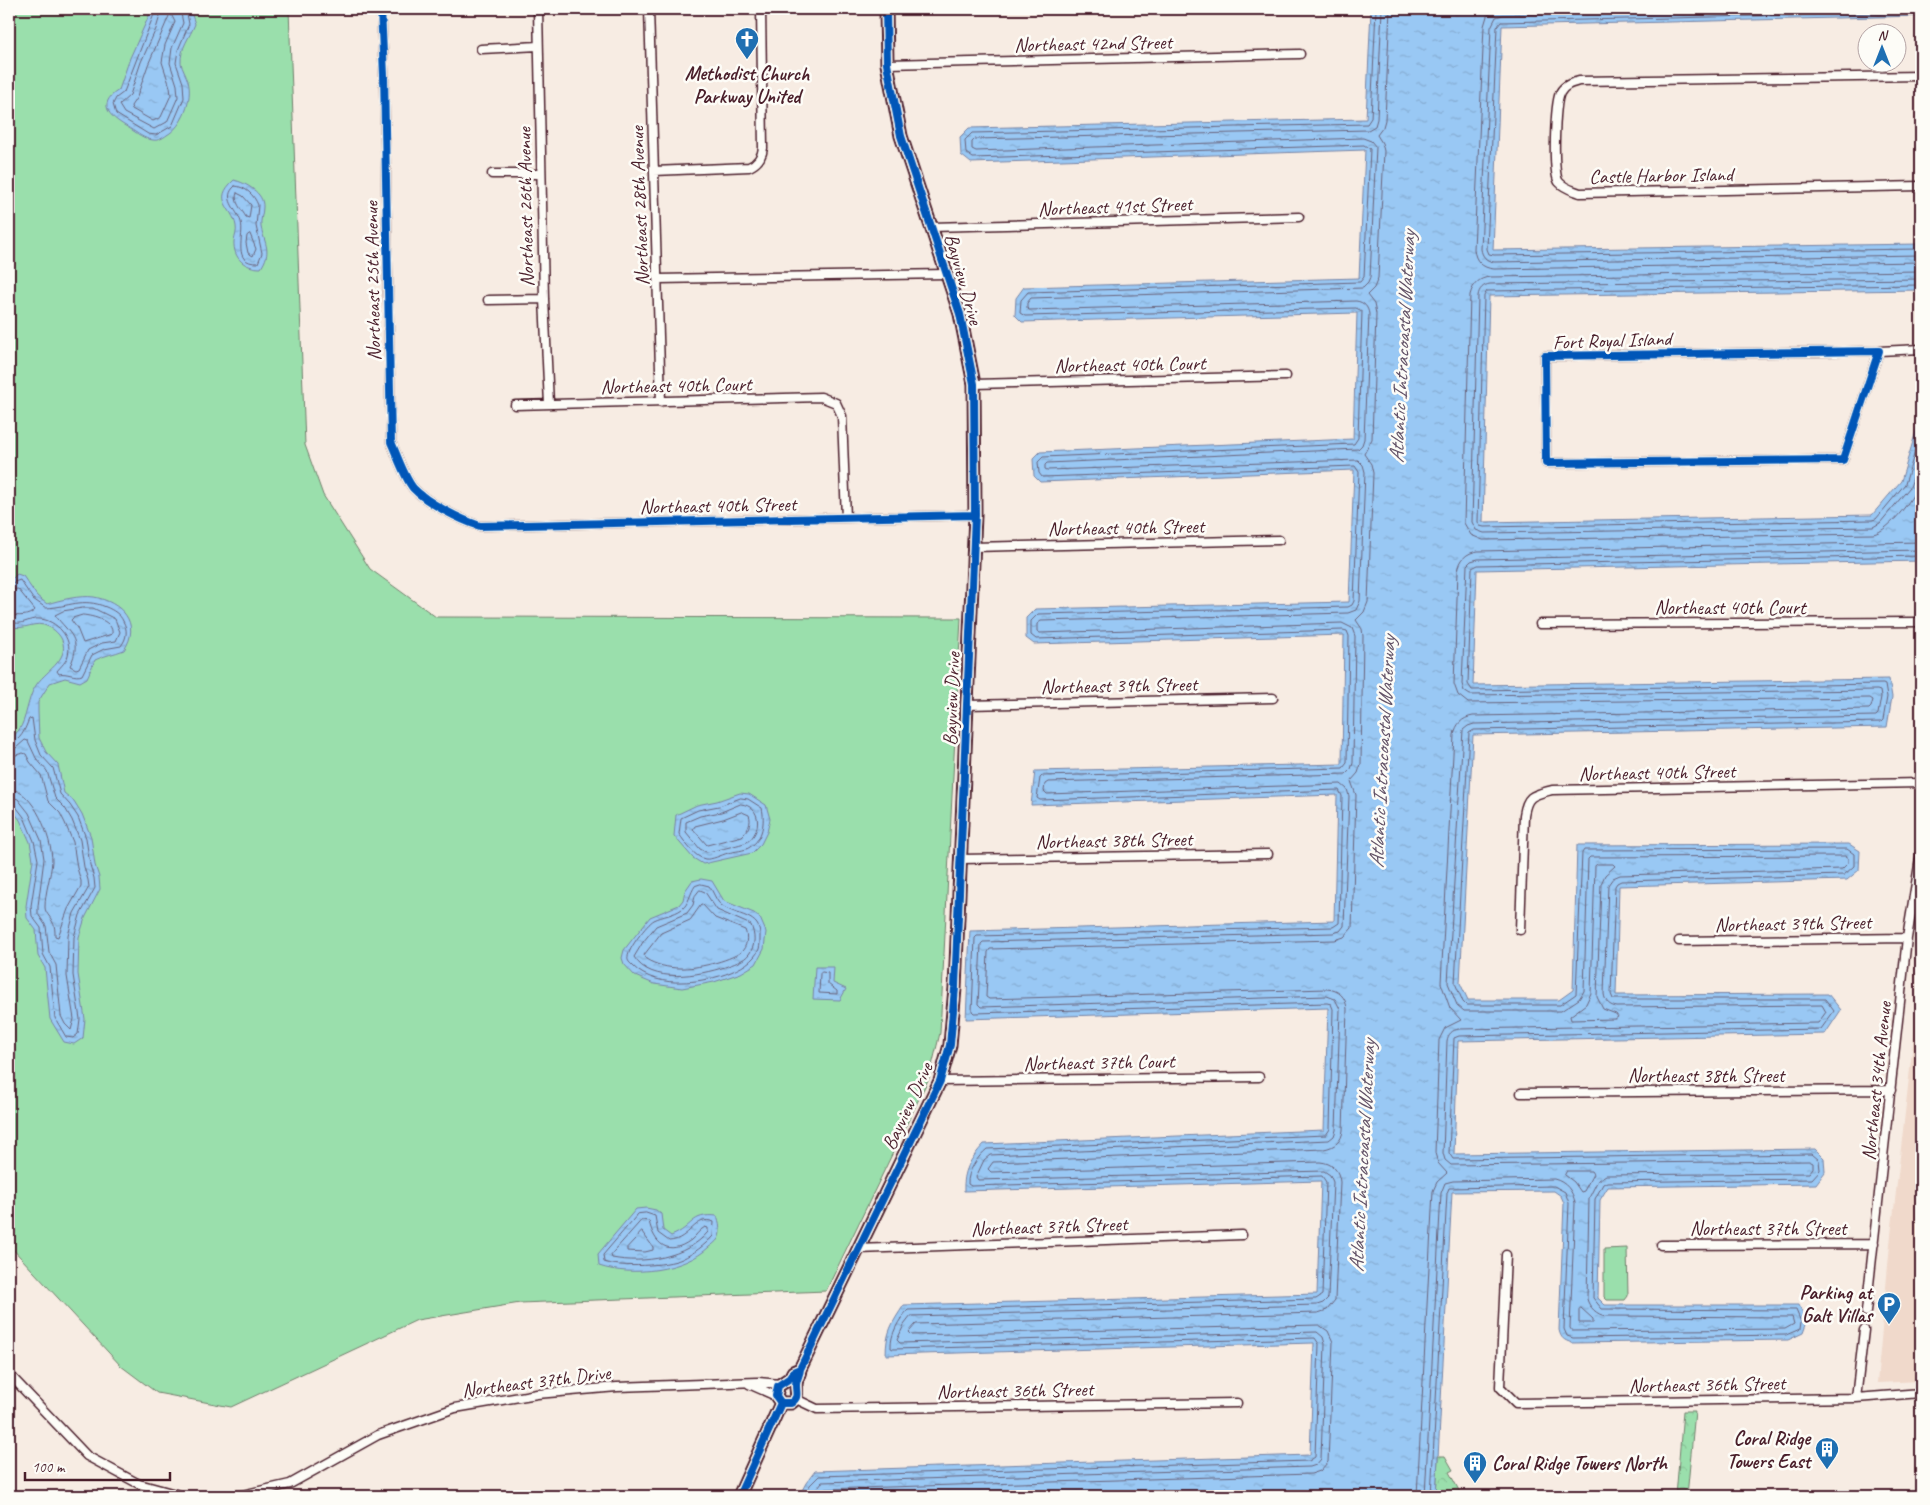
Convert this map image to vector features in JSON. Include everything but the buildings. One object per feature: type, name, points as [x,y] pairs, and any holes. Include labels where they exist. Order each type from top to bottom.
[{"type":"street","name":"Northeast 25th Avenue","points":[[381,9],[391,442],[413,487],[438,506],[464,521]]},
{"type":"street","name":"Northeast 26th Avenue","points":[[538,9],[544,299],[549,404]]},
{"type":"street","name":"Northeast 28th Avenue","points":[[649,9],[661,402]]},
{"type":"street","points":[[654,171],[749,167],[755,165],[759,160],[764,148],[761,9]]},
{"type":"street","name":"Bayview Drive","points":[[739,1496],[779,1399],[776,1389],[800,1376],[800,1369],[940,1081],[950,1045],[955,988],[975,515],[974,384],[960,314],[901,136],[887,64],[886,9]]},
{"type":"street","points":[[481,49],[538,46]]},
{"type":"street","name":"Northeast 42nd Street","points":[[887,64],[1300,54]]},
{"type":"street","name":"Castle Harbor Island","points":[[1921,76],[1579,81],[1569,84],[1561,92],[1558,103],[1555,162],[1555,175],[1559,182],[1568,189],[1580,192],[1921,186]]},
{"type":"street","points":[[492,174],[541,174]]},
{"type":"street","name":"Northeast 41st Street","points":[[932,227],[1299,217]]},
{"type":"street","points":[[658,280],[946,274]]},
{"type":"street","points":[[488,300],[544,299]]},
{"type":"street","points":[[1879,351],[1921,349]]},
{"type":"street","name":"Fort Royal Island","points":[[1879,351],[1843,460],[1546,464],[1545,356],[1879,351]]},
{"type":"street","name":"Northeast 40th Court","points":[[974,384],[1286,376]]},
{"type":"street","name":"Northeast 40th Court","points":[[515,405],[821,397],[836,403],[842,416],[846,518]]},
{"type":"street","name":"Northeast 40th Street","points":[[464,521],[480,526],[975,515]]},
{"type":"street","name":"Northeast 40th Street","points":[[973,547],[1279,540]]},
{"type":"street","name":"Northeast 40th Court","points":[[1540,624],[1921,622]]},
{"type":"street","name":"Northeast 39th Street","points":[[967,705],[1273,698]]},
{"type":"street","name":"Northeast 40th Street","points":[[1520,930],[1524,815],[1526,803],[1533,795],[1552,790],[1921,783]]},
{"type":"street","name":"Northeast 34th Avenue","points":[[1866,1312],[1907,938],[1921,853]]},
{"type":"street","name":"Northeast 38th Street","points":[[960,859],[1268,854]]},
{"type":"street","name":"Northeast 39th Street","points":[[1680,941],[1907,938]]},
{"type":"street","name":"Northeast 37th Court","points":[[940,1081],[1259,1077]]},
{"type":"street","name":"Northeast 38th Street","points":[[1521,1093],[1891,1090]]},
{"type":"street","name":"Northeast 37th Street","points":[[858,1249],[1242,1235]]},
{"type":"street","name":"Northeast 37th Street","points":[[1661,1245],[1874,1244]]},
{"type":"street","name":"Northeast 36th Street","points":[[1506,1255],[1500,1387],[1516,1403],[1856,1398],[1921,1393]]},
{"type":"street","points":[[1856,1398],[1864,1330]]},
{"type":"street","points":[[9,1374],[87,1456],[139,1484],[183,1496]]},
{"type":"street","name":"Northeast 37th Drive","points":[[225,1496],[242,1495],[290,1484],[378,1435],[455,1408],[537,1394],[617,1386],[749,1384],[758,1382],[787,1384]]},
{"type":"street","name":"Northeast 37th Drive","points":[[749,1384],[779,1399]]},
{"type":"street","name":"Bayview Drive","points":[[787,1384],[798,1393],[796,1399]]},
{"type":"street","points":[[779,1399],[791,1403],[796,1399]]},
{"type":"street","name":"Northeast 36th Street","points":[[796,1399],[816,1409],[1237,1403]]},
{"type":"shaded area","points":[[1921,973],[1921,1381],[1877,1383],[1890,1244]]},
{"type":"green space","points":[[9,9],[289,9],[305,445],[323,495],[370,569],[436,617],[961,618],[940,1033],[929,1078],[826,1291],[520,1303],[417,1320],[231,1407],[157,1393],[121,1366],[9,1245]]},
{"type":"green space","points":[[1627,1248],[1628,1296],[1625,1300],[1607,1300],[1604,1297],[1604,1249]]},
{"type":"green space","points":[[1683,1411],[1695,1411],[1687,1496],[1676,1496]]},
{"type":"green space","points":[[1438,1456],[1445,1456],[1453,1470],[1449,1472],[1462,1496],[1436,1496]]},
{"type":"water","points":[[152,9],[190,9],[195,24],[181,58],[188,81],[188,104],[178,125],[173,131],[159,140],[144,137],[117,120],[112,116],[107,106],[108,101],[119,90],[130,58]]},
{"type":"water","name":"Atlantic Intracoastal Waterway","points":[[1371,9],[1921,9],[1921,16],[1502,26],[1493,250],[1921,244],[1921,290],[1489,296],[1483,522],[1872,515],[1901,481],[1921,415],[1921,561],[1477,570],[1473,685],[1889,679],[1892,697],[1887,727],[1473,735],[1460,983],[1468,1000],[1559,1000],[1573,990],[1577,845],[1849,844],[1860,851],[1859,870],[1847,880],[1619,886],[1616,995],[1828,994],[1841,1010],[1825,1034],[1458,1041],[1454,1154],[1815,1149],[1824,1158],[1825,1172],[1816,1184],[1608,1187],[1600,1200],[1598,1298],[1605,1305],[1799,1305],[1807,1322],[1803,1333],[1788,1340],[1569,1342],[1562,1337],[1559,1330],[1564,1203],[1561,1196],[1554,1191],[1452,1192],[1436,1496],[799,1496],[815,1471],[1310,1455],[1314,1343],[886,1355],[886,1347],[890,1328],[904,1305],[1317,1294],[1321,1181],[964,1191],[964,1184],[968,1166],[984,1144],[1324,1130],[1328,1008],[966,1019],[970,931],[1334,921],[1337,795],[1031,805],[1035,771],[1342,764],[1344,635],[1034,644],[1026,638],[1026,618],[1035,609],[1349,602],[1354,470],[1040,482],[1034,476],[1033,459],[1040,452],[1353,439],[1357,313],[1022,322],[1015,315],[1016,298],[1024,287],[1359,278],[1365,150],[971,163],[961,155],[960,137],[969,128],[1366,119]]},
{"type":"water","points":[[234,180],[253,189],[263,202],[261,227],[267,252],[261,268],[255,268],[241,261],[234,247],[236,226],[225,204],[224,193]]},
{"type":"water","points":[[17,574],[23,576],[37,596],[47,604],[70,598],[94,597],[113,604],[126,615],[131,631],[124,650],[95,660],[87,678],[80,682],[65,678],[50,683],[38,702],[39,738],[46,752],[58,765],[64,793],[74,801],[82,814],[91,837],[95,865],[99,877],[100,889],[85,918],[79,937],[78,974],[85,1019],[83,1038],[74,1044],[64,1042],[50,1019],[45,968],[38,956],[36,930],[27,918],[26,906],[33,860],[30,842],[20,820],[9,805],[9,741],[22,725],[35,687],[59,660],[64,647],[60,636],[44,625],[39,624],[20,628],[9,626],[9,582]]},
{"type":"water","points":[[740,793],[749,794],[766,805],[770,819],[767,832],[761,844],[752,853],[703,864],[693,858],[674,836],[676,815],[697,805],[717,801]]},
{"type":"water","points":[[701,879],[712,881],[724,901],[754,913],[760,918],[766,932],[764,949],[756,964],[741,973],[714,982],[682,988],[654,984],[635,976],[624,964],[622,958],[624,950],[650,917],[679,905],[692,881]]},
{"type":"water","points":[[815,967],[834,967],[833,983],[846,989],[840,1000],[813,999]]},
{"type":"water","points":[[636,1209],[656,1210],[661,1214],[663,1230],[671,1236],[697,1219],[717,1216],[720,1228],[718,1239],[686,1262],[657,1270],[627,1271],[599,1266],[598,1254]]},
{"type":"cycle path","points":[[381,9],[391,442],[407,478],[419,494],[463,520],[480,526],[975,515]]},
{"type":"cycle path","points":[[800,1369],[793,1372],[790,1378],[778,1386],[776,1396],[781,1403],[791,1403],[796,1397],[796,1383],[800,1369],[940,1081],[950,1045],[955,988],[975,515],[974,384],[960,314],[901,136],[887,64],[886,9]]},
{"type":"cycle path","points":[[1879,351],[1843,460],[1546,463],[1545,356],[1879,351]]},
{"type":"cycle path","points":[[739,1496],[781,1403]]},
{"type":"place","name":"Methodist Church Parkway United","points":[[747,60]]},
{"type":"place","name":"Parking at Galt Villas","points":[[1889,1325]]},
{"type":"place","name":"Coral Ridge Towers East","points":[[1827,1470]]},
{"type":"place","name":"Coral Ridge Towers North","points":[[1475,1484]]}]
